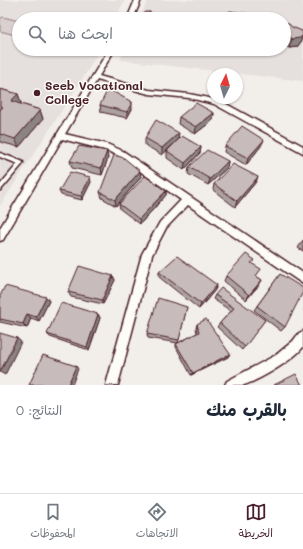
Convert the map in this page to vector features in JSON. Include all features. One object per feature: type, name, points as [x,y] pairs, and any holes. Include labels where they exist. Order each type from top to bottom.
[{"type":"street","points":[[133,12],[138,0]]},
{"type":"street","points":[[0,237],[108,56]]},
{"type":"street","points":[[95,77],[149,92],[189,96],[216,102],[303,150]]},
{"type":"street","points":[[60,136],[107,147],[120,153],[303,279]]},
{"type":"street","points":[[112,385],[147,254],[163,224],[188,199]]},
{"type":"street","points":[[232,385],[289,354],[299,344],[303,337]]},
{"type":"lane","points":[[0,155],[21,163],[0,188]]},
{"type":"shaded area","name":"Seeb Vocational College","points":[[0,0],[125,0],[119,12],[12,12],[12,56],[96,56],[0,206]]},
{"type":"shaded area","points":[[148,0],[303,0],[303,81],[243,74],[243,68],[207,68],[207,70],[120,60],[122,56],[291,56],[291,12],[142,12]]},
{"type":"shaded area","points":[[3,17],[12,19],[12,34],[0,31],[0,19]]},
{"type":"building","points":[[291,26],[302,31],[303,35],[300,38],[292,39]]},
{"type":"building","points":[[0,89],[18,94],[11,101],[40,110],[15,139],[0,134],[0,110],[3,107],[0,106]]},
{"type":"building","points":[[108,89],[132,102],[127,112],[100,105]]},
{"type":"building","points":[[196,103],[214,113],[196,127],[179,117]]},
{"type":"building","points":[[156,120],[179,133],[162,148],[145,138]]},
{"type":"building","points":[[242,126],[264,140],[248,158],[225,146]]},
{"type":"building","points":[[182,136],[201,147],[185,163],[167,151]]},
{"type":"building","points":[[79,146],[107,151],[101,168],[70,161]]},
{"type":"building","points":[[207,150],[228,161],[210,179],[189,167]]},
{"type":"building","points":[[114,155],[124,158],[140,171],[115,200],[100,192]]},
{"type":"building","points":[[233,164],[258,177],[237,201],[214,184]]},
{"type":"building","points":[[70,172],[90,177],[81,196],[59,191]]},
{"type":"building","points":[[145,176],[166,191],[139,219],[119,204]]},
{"type":"building","points":[[246,254],[255,260],[251,263],[261,269],[256,276],[262,280],[249,295],[226,276]]},
{"type":"building","points":[[177,256],[217,285],[201,304],[159,272]]},
{"type":"building","points":[[79,266],[113,276],[102,300],[68,292]]},
{"type":"building","points":[[280,274],[303,288],[303,292],[285,327],[257,306]]},
{"type":"building","points":[[5,286],[46,297],[36,317],[27,314],[23,324],[0,319],[0,296]]},
{"type":"building","points":[[221,288],[265,320],[245,347],[220,323],[234,308],[215,295]]},
{"type":"building","points":[[158,298],[187,307],[179,340],[147,334]]},
{"type":"building","points":[[61,303],[98,314],[87,347],[47,334]]},
{"type":"building","points":[[206,319],[230,354],[193,373],[176,344],[199,332],[197,324]]},
{"type":"building","points":[[0,333],[17,338],[0,372]]},
{"type":"building","points":[[43,355],[76,366],[68,385],[29,385]]},
{"type":"building","points":[[296,374],[302,385],[274,385]]},
{"type":"place","name":"Seeb Vocational College","points":[[37,93]]}]
